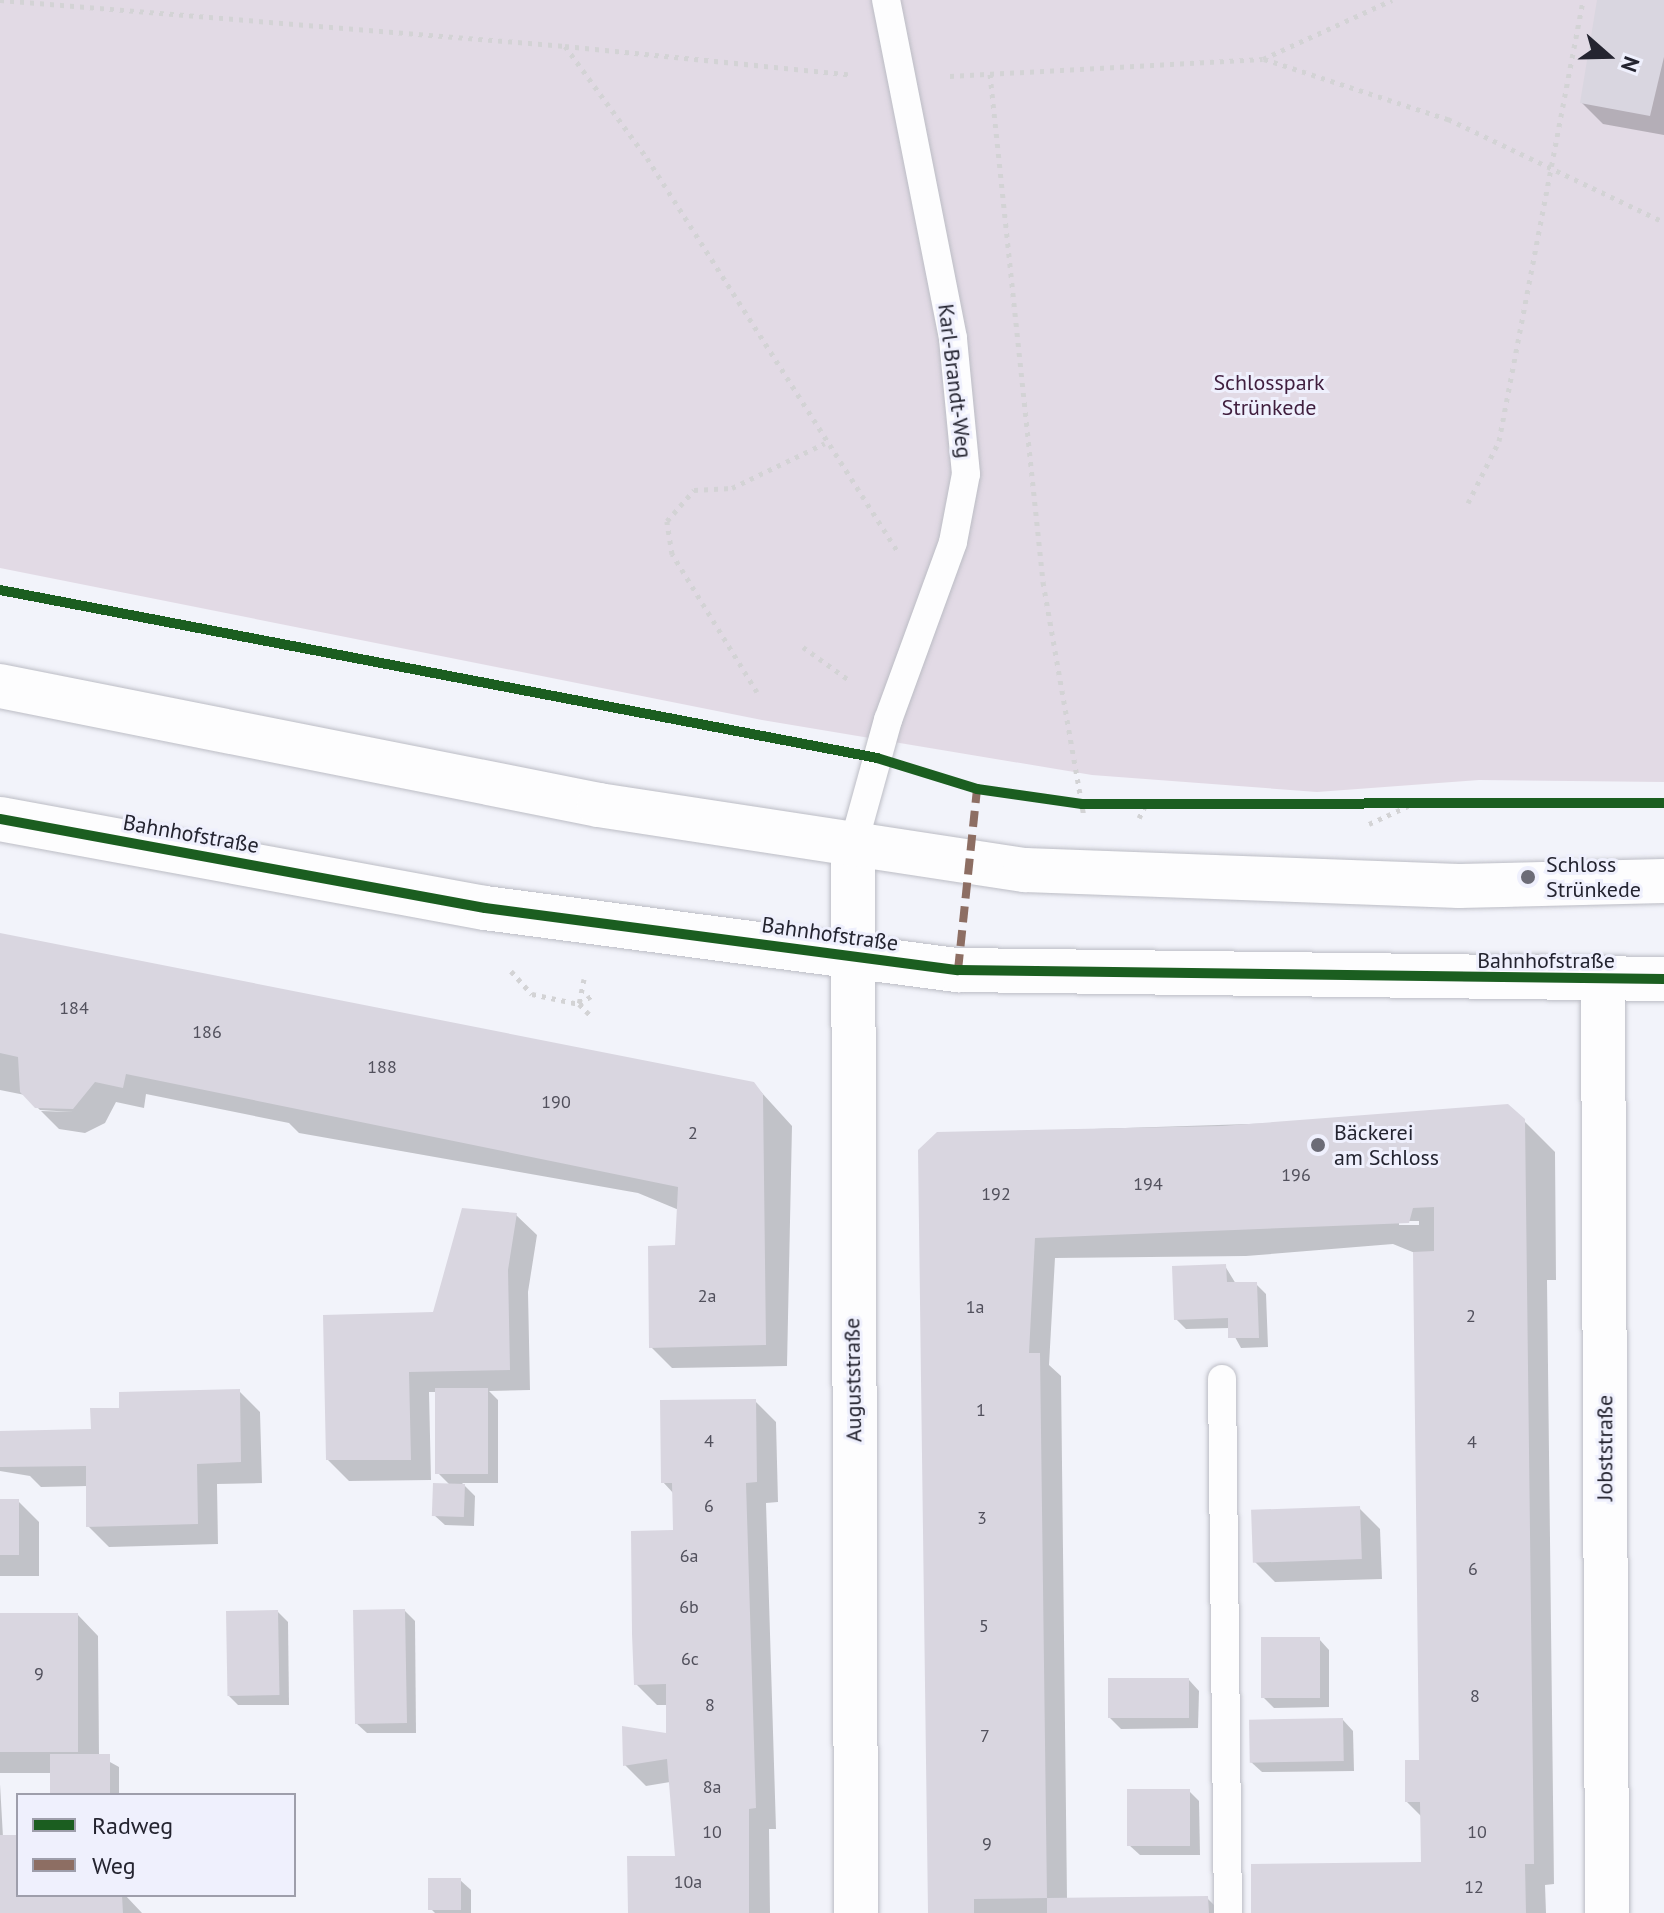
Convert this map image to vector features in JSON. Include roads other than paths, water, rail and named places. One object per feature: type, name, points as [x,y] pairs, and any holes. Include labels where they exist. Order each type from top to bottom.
[{"type":"street","points":[[0,686],[599,805],[853,846],[1093,877],[1459,886],[1664,881]]},
{"type":"street","name":"Bahnhofstraße","points":[[0,819],[485,908],[851,959],[958,970],[1603,983],[1664,979]]},
{"type":"street","name":"Auguststraße","points":[[853,846],[856,1913]]},
{"type":"street","name":"Jobststraße","points":[[1603,983],[1607,1913]]},
{"type":"lane","name":"Karl-Brandt-Weg","points":[[853,846],[888,720],[933,605],[966,474],[953,338],[886,0]]},
{"type":"lane","points":[[1222,1379],[1228,1913]]},
{"type":"place","name":"Schloss Strünkede","points":[[1528,877]]},
{"type":"place","name":"Bäckerei am Schloss","points":[[1318,1145]]},
{"type":"park label","name":"Schlosspark Strünkede","points":[[1269,394]]}]
